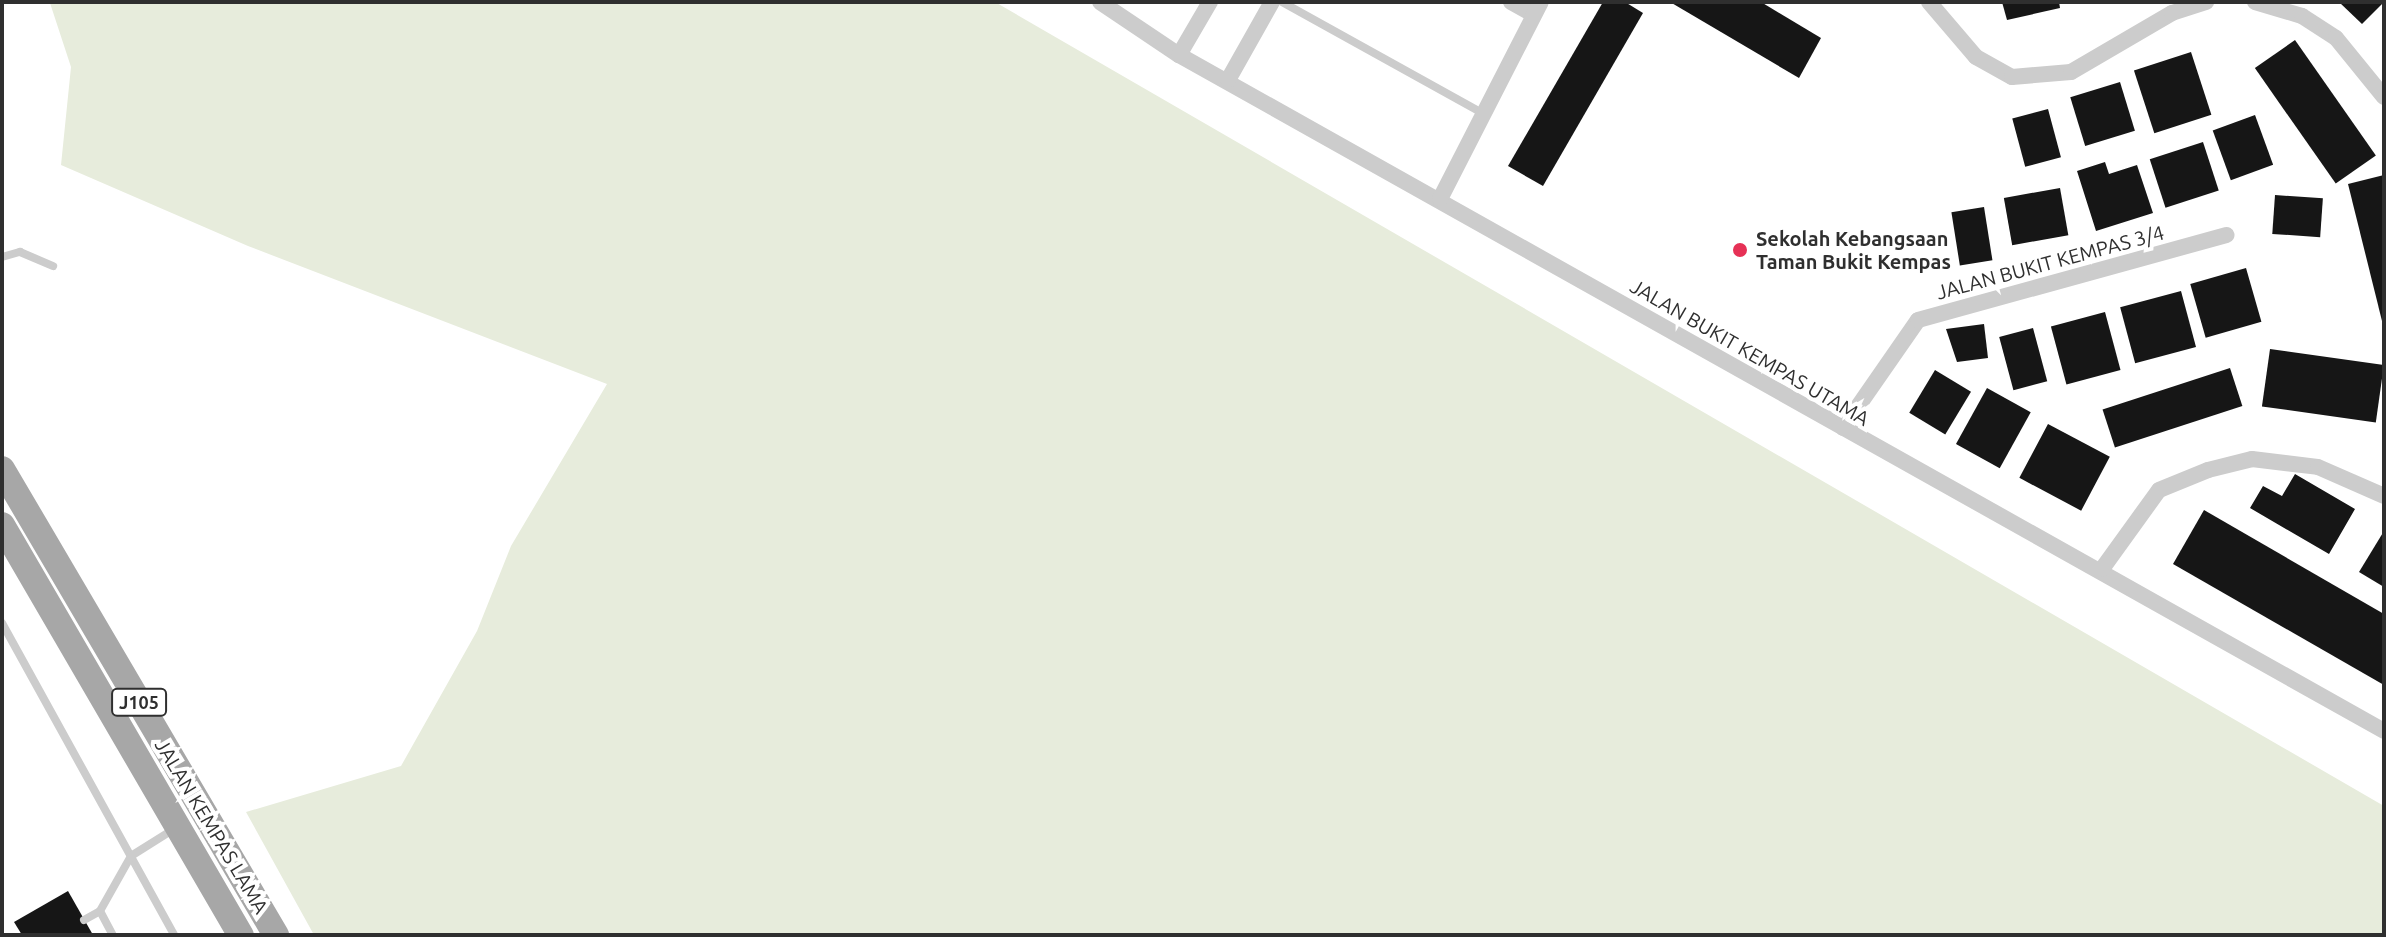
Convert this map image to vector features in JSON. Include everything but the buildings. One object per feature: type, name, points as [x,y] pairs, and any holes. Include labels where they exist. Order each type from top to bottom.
[{"type":"main road","name":"JALAN KEMPAS LAMA","points":[[2,469],[276,935]]},
{"type":"main road","name":"JALAN KEMPAS LAMA","points":[[2,525],[241,935]]},
{"type":"street","name":"JALAN BUKIT KEMPAS UTAMA","points":[[1100,2],[1179,55],[1843,428],[2102,569],[2384,731]]},
{"type":"street","points":[[1179,55],[1210,2]]},
{"type":"street","points":[[1228,80],[1272,2]]},
{"type":"street","points":[[1440,199],[1538,8],[1511,2]]},
{"type":"street","points":[[1929,2],[1976,57],[2012,77],[2071,72],[2172,13],[2206,2]]},
{"type":"street","points":[[2255,2],[2302,16],[2336,38],[2384,97]]},
{"type":"street","name":"JALAN BUKIT KEMPAS 3/4","points":[[1843,428],[1918,320],[2227,235]]},
{"type":"street","points":[[2102,569],[2159,490],[2208,470],[2252,459],[2318,467],[2384,496]]},
{"type":"lane","points":[[1282,2],[1484,114]]},
{"type":"lane","points":[[2,257],[20,252],[53,266]]},
{"type":"lane","points":[[2,623],[174,935]]},
{"type":"lane","points":[[84,920],[100,911],[131,856],[178,827]]},
{"type":"lane","points":[[100,911],[113,935]]},
{"type":"green space","points":[[995,2],[2384,806],[2384,935],[314,935],[246,812],[401,766],[477,631],[511,546],[607,384],[248,246],[61,165],[71,67],[50,3]]},
{"type":"place","name":"Sekolah Kebangsaan Taman Bukit Kempas","points":[[1740,250]]}]
